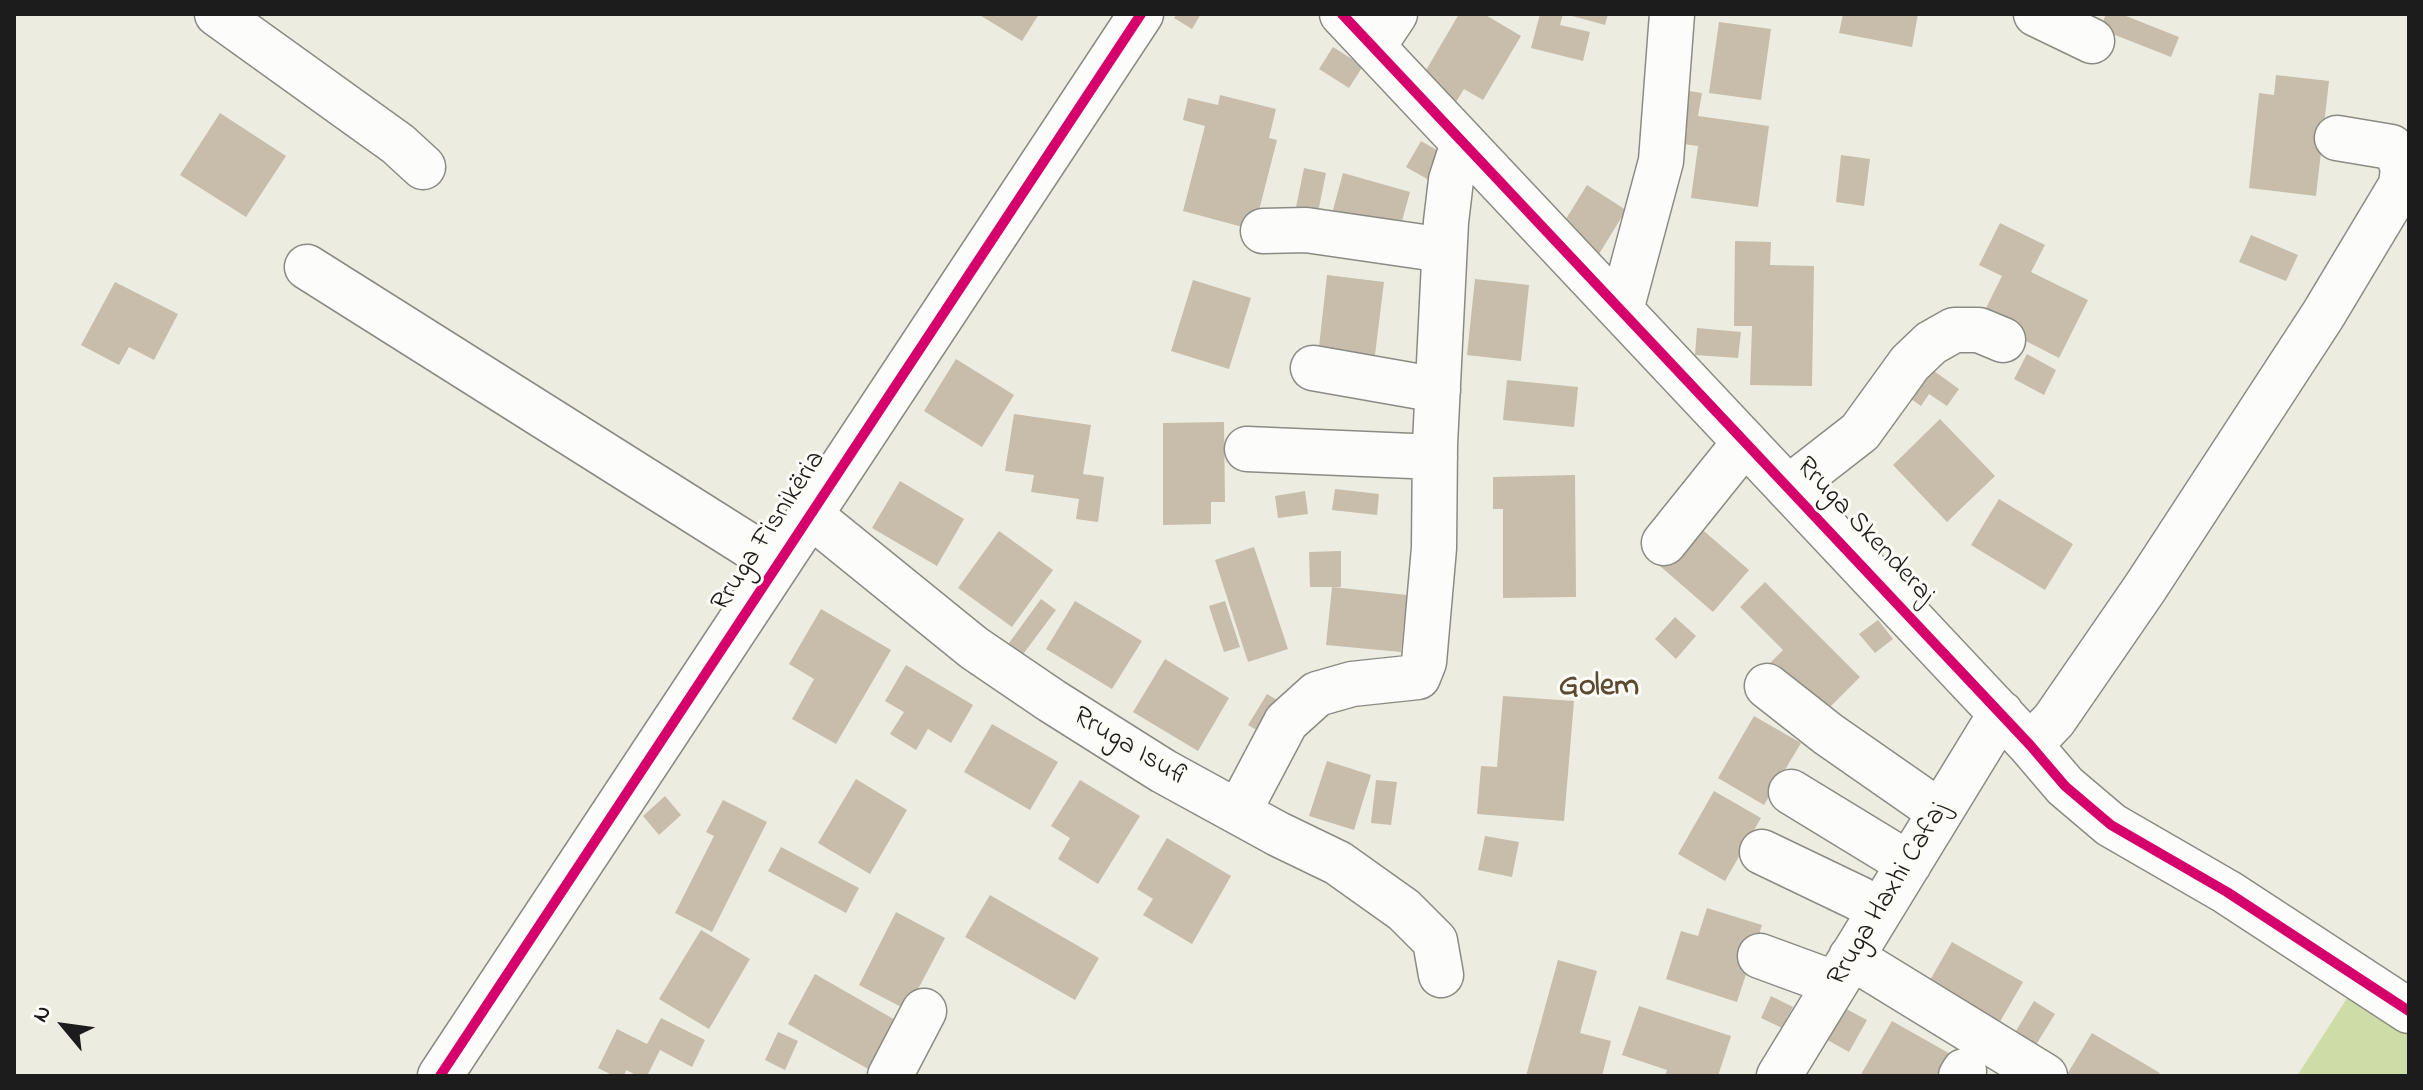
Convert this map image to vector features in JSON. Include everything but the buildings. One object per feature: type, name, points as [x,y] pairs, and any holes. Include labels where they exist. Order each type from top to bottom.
[{"type":"street","points":[[217,14],[398,144],[423,167]]},
{"type":"street","name":"Rruga Fisnikëria","points":[[440,1076],[1141,14]]},
{"type":"street","name":"Rruga Skenderaj","points":[[1342,14],[1384,30],[1463,143],[2001,713],[2065,786],[2111,825],[2227,892],[2409,1011]]},
{"type":"street","points":[[1621,310],[1661,161],[1672,14]]},
{"type":"street","points":[[2036,14],[2092,41]]},
{"type":"street","points":[[2030,745],[2054,720],[2145,588],[2323,315],[2401,185],[2403,168],[2391,147],[2337,138]]},
{"type":"street","points":[[1239,811],[1286,722],[1317,694],[1352,684],[1418,677],[1424,662],[1434,548],[1444,250],[1451,180],[1463,143]]},
{"type":"street","points":[[1263,231],[1306,230],[1444,250]]},
{"type":"street","points":[[307,267],[778,564]]},
{"type":"street","points":[[1788,488],[1860,432],[1910,363],[1931,343],[1954,330],[1979,330],[2003,340]]},
{"type":"street","points":[[1313,368],[1438,390]]},
{"type":"street","points":[[1664,543],[1745,442]]},
{"type":"street","points":[[1247,449],[1435,457]]},
{"type":"street","name":"Rruga Isufi","points":[[810,515],[987,657],[1163,771],[1338,863],[1404,910],[1435,941],[1441,975]]},
{"type":"street","points":[[1767,686],[1828,734],[1940,812]]},
{"type":"street","name":"Rruga Haxhi Cafaj","points":[[1787,1073],[1843,971],[2001,713]]},
{"type":"street","points":[[1791,792],[1909,864]]},
{"type":"street","points":[[1762,852],[1860,899],[1878,913]]},
{"type":"street","points":[[1760,956],[1820,978],[1843,971],[2045,1076]]},
{"type":"street","points":[[890,1076],[924,1011]]},
{"type":"green space","points":[[2351,992],[2409,1036],[2409,1076],[2297,1076]]},
{"type":"cycle path","points":[[440,1076],[1141,14]]},
{"type":"cycle path","points":[[1342,14],[2030,745],[2065,786],[2111,825],[2227,892],[2409,1011]]},
{"type":"district","name":"Golem","points":[[1599,689]]}]
